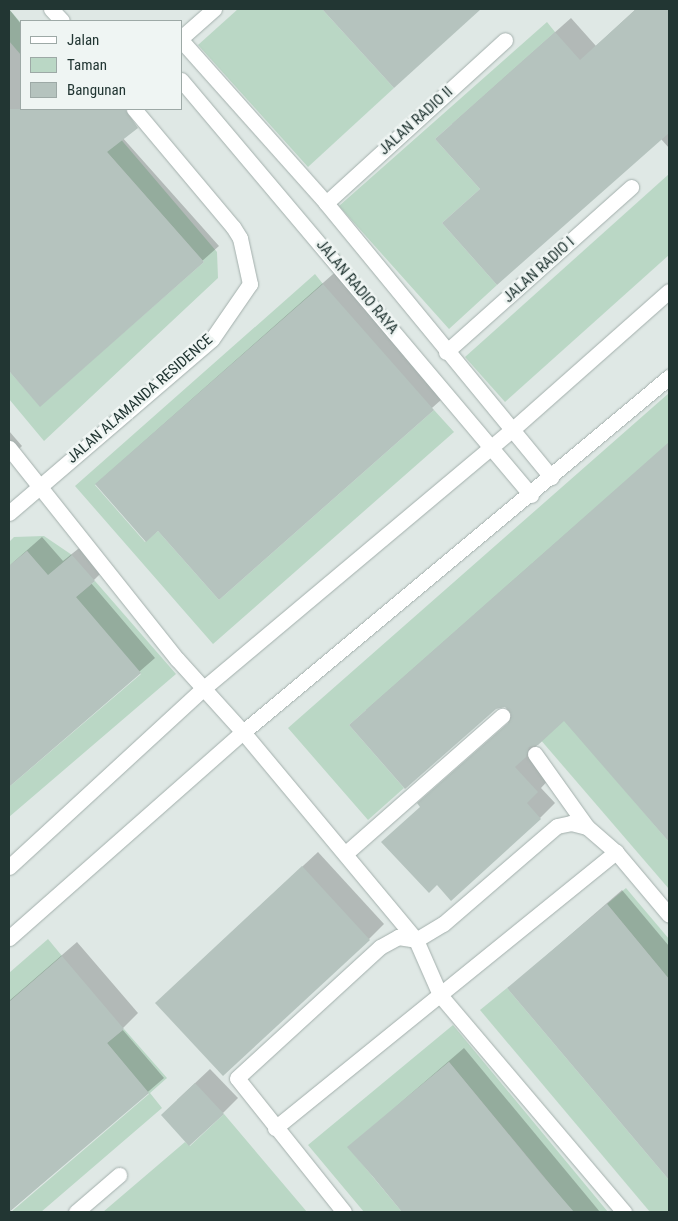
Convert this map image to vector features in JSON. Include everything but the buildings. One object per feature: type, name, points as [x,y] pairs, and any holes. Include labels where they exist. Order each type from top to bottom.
[{"type":"street","points":[[52,9],[61,20]]},
{"type":"street","points":[[182,38],[214,9]]},
{"type":"street","name":"JALAN RADIO RAYA","points":[[182,40],[326,203],[446,352],[513,429],[551,477]]},
{"type":"street","name":"JALAN RADIO II","points":[[326,203],[505,40]]},
{"type":"street","name":"JALAN RADIO RAYA","points":[[182,81],[531,494]]},
{"type":"street","name":"JALAN ALAMANDA RESIDENCE","points":[[39,486],[212,340],[250,284],[240,238],[233,227],[135,110]]},
{"type":"street","name":"JALAN RADIO I","points":[[446,352],[631,187]]},
{"type":"street","points":[[9,867],[204,688],[513,429],[669,291]]},
{"type":"street","points":[[9,938],[243,732],[531,494],[669,377]]},
{"type":"street","points":[[9,448],[177,659],[243,732],[346,853],[416,940],[440,995],[624,1212]]},
{"type":"street","points":[[9,513],[39,486]]},
{"type":"street","points":[[346,853],[502,716]]},
{"type":"street","points":[[535,754],[588,827],[616,852],[669,915]]},
{"type":"street","points":[[344,1212],[274,1128],[237,1078],[380,947],[398,936],[416,940],[443,924],[557,826],[570,824],[588,827]]},
{"type":"street","points":[[274,1128],[616,852]]},
{"type":"street","points":[[76,1212],[119,1175]]},
{"type":"green space","points":[[9,9],[20,22],[20,54],[9,41]]},
{"type":"green space","points":[[238,9],[322,9],[394,88],[308,167],[198,45]]},
{"type":"green space","points":[[547,22],[555,32],[435,139],[480,189],[442,223],[497,285],[449,329],[339,206]]},
{"type":"green space","points":[[70,110],[96,110],[217,252],[218,278],[44,441],[9,399],[9,371],[40,406],[204,262]]},
{"type":"green space","points":[[669,174],[669,255],[505,402],[465,357]]},
{"type":"green space","points":[[315,274],[323,284],[95,485],[145,542],[158,531],[219,600],[434,410],[454,432],[213,644],[75,486]]},
{"type":"green space","points":[[669,393],[669,443],[349,725],[404,788],[368,820],[288,728]]},
{"type":"green space","points":[[44,536],[72,555],[48,576],[27,551],[9,566],[9,542],[14,537]]},
{"type":"green space","points":[[95,581],[176,674],[9,817],[9,787],[141,674],[83,606],[70,602]]},
{"type":"green space","points":[[551,704],[669,842],[669,889],[527,724]]},
{"type":"green space","points":[[626,888],[669,939],[669,979],[607,904]]},
{"type":"green space","points":[[48,939],[62,956],[9,1002],[9,973]]},
{"type":"green space","points":[[507,988],[669,1180],[669,1212],[650,1212],[480,1010]]},
{"type":"green space","points":[[453,1025],[608,1212],[573,1212],[449,1062],[348,1147],[402,1212],[364,1212],[308,1145]]},
{"type":"green space","points":[[124,1029],[167,1078],[150,1093],[162,1108],[41,1212],[11,1212],[149,1094],[107,1043]]},
{"type":"green space","points":[[224,1114],[307,1212],[103,1212],[185,1142],[190,1146]]}]
